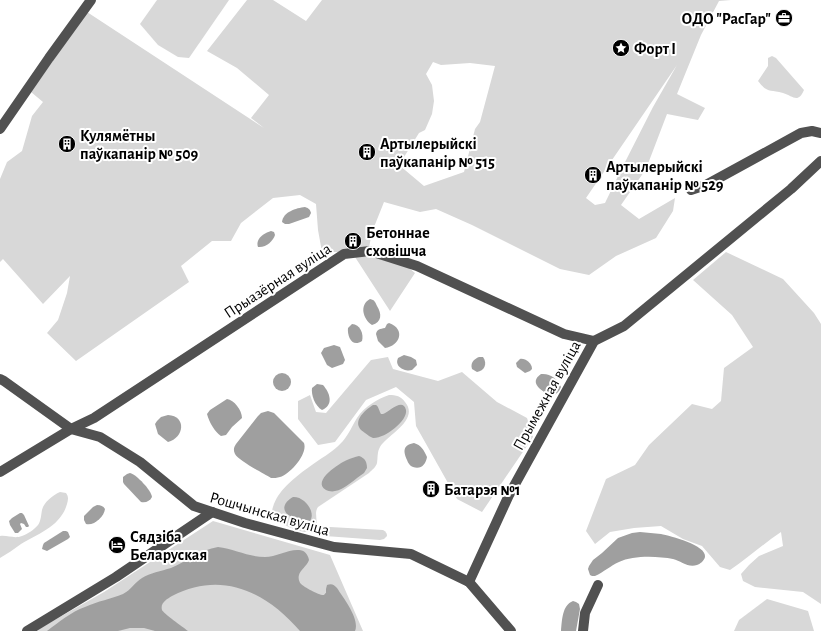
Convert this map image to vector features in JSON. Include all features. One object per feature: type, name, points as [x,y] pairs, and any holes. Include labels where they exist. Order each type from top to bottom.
[{"type":"street","points":[[0,130],[90,0]]},
{"type":"street","points":[[691,190],[706,185],[801,134],[812,131],[821,133]]},
{"type":"street","name":"Прымежная вуліца","points":[[469,582],[508,495],[594,341],[624,326],[791,189],[821,161]]},
{"type":"street","name":"Прыазёрная вуліца","points":[[0,472],[71,429],[94,418],[344,254],[370,251],[417,266],[564,334],[594,341]]},
{"type":"street","name":"Рошчынская вуліца","points":[[0,379],[71,429],[100,437],[140,462],[194,506],[245,523],[334,547],[411,554],[469,582]]},
{"type":"street","points":[[27,631],[116,577],[212,512]]},
{"type":"street","points":[[469,582],[511,631]]},
{"type":"street","points":[[583,631],[585,612],[598,585]]},
{"type":"shaded area","points":[[157,0],[229,0],[189,58],[178,57],[158,45],[140,24]]},
{"type":"shaded area","points":[[247,0],[273,0],[306,21],[322,0],[731,0],[719,1],[701,35],[677,94],[705,108],[698,120],[667,114],[646,169],[621,205],[639,219],[675,198],[673,211],[656,238],[616,256],[589,275],[560,269],[472,225],[436,209],[420,212],[384,202],[372,232],[368,253],[404,264],[415,273],[390,311],[355,257],[337,252],[322,252],[318,230],[316,204],[300,195],[273,198],[241,223],[231,241],[212,241],[181,266],[189,282],[76,361],[47,333],[58,320],[67,293],[70,276],[43,304],[3,259],[0,262],[0,179],[7,162],[22,151],[32,116],[43,102],[31,92],[87,12],[264,128],[251,118],[269,95],[237,68],[207,51]],"holes":[[[433,62],[441,65],[470,63],[495,66],[480,122],[475,129],[464,172],[424,186],[399,165],[419,133],[425,130],[432,114],[434,101],[432,85],[426,74]],[[677,65],[653,107],[605,203],[595,205],[586,198]]]},
{"type":"shaded area","points":[[772,56],[776,58],[804,90],[800,97],[795,98],[783,93],[769,90],[764,88],[758,81],[768,66],[768,58]]},
{"type":"shaded area","points":[[305,207],[311,212],[309,217],[289,224],[282,222],[287,213],[298,208]]},
{"type":"shaded area","points":[[271,231],[274,232],[275,235],[273,240],[269,244],[258,247],[257,244],[259,239]]},
{"type":"shaded area","points":[[726,252],[783,279],[814,313],[821,324],[821,604],[803,592],[755,587],[743,581],[741,574],[759,556],[783,546],[781,532],[730,570],[720,567],[702,546],[683,539],[661,526],[610,532],[595,544],[586,531],[606,479],[635,465],[649,445],[692,404],[712,409],[721,401],[724,368],[753,347],[732,315],[693,280]]},
{"type":"shaded area","points":[[370,299],[375,302],[379,309],[380,315],[378,322],[372,325],[366,319],[363,308]]},
{"type":"shaded area","points":[[389,323],[398,329],[399,337],[394,344],[385,348],[378,341],[376,332],[385,328]]},
{"type":"shaded area","points":[[352,324],[355,324],[362,333],[362,341],[358,343],[353,342],[348,334],[348,328]]},
{"type":"shaded area","points":[[334,345],[340,347],[345,360],[343,364],[332,368],[327,365],[321,353],[324,348]]},
{"type":"shaded area","points":[[404,355],[416,360],[417,365],[412,370],[403,369],[399,366],[397,361],[398,358]]},
{"type":"shaded area","points":[[388,357],[393,369],[438,381],[462,372],[497,402],[527,418],[533,437],[482,512],[457,499],[416,426],[414,402],[396,387],[366,400],[335,442],[318,445],[298,419],[298,401],[310,395],[316,412],[326,413],[371,360]]},
{"type":"shaded area","points":[[479,357],[483,357],[485,365],[482,370],[477,372],[472,369],[472,363]]},
{"type":"shaded area","points":[[520,359],[524,359],[530,363],[532,369],[530,371],[525,373],[517,367],[516,363]]},
{"type":"shaded area","points":[[282,373],[288,376],[291,382],[288,388],[282,391],[276,388],[273,382],[276,376]]},
{"type":"shaded area","points":[[541,374],[553,377],[558,381],[561,387],[556,394],[551,396],[544,392],[536,384],[537,377]]},
{"type":"shaded area","points":[[317,384],[323,385],[330,399],[326,408],[322,410],[315,403],[312,394],[312,388]]},
{"type":"shaded area","points":[[389,395],[402,398],[409,409],[408,415],[406,421],[401,427],[380,447],[376,466],[369,473],[318,507],[316,513],[316,527],[314,530],[310,532],[299,531],[286,526],[277,519],[272,511],[274,503],[287,485],[340,444],[347,436],[357,418],[367,407],[375,401]]},
{"type":"shaded area","points":[[227,399],[232,401],[237,406],[241,412],[242,418],[226,435],[221,436],[212,426],[207,414],[210,410]]},
{"type":"shaded area","points":[[373,405],[376,405],[381,414],[383,414],[396,406],[402,405],[406,410],[406,414],[399,424],[389,432],[378,438],[373,438],[361,430],[358,424],[362,414]]},
{"type":"shaded area","points":[[268,411],[274,413],[304,443],[305,447],[301,458],[293,468],[289,472],[277,478],[271,478],[246,463],[237,457],[234,451],[236,444],[258,416],[261,413]]},
{"type":"shaded area","points":[[168,415],[174,416],[178,419],[181,423],[181,427],[177,436],[168,442],[158,434],[155,424],[161,417]]},
{"type":"shaded area","points":[[414,443],[422,448],[427,457],[426,462],[418,468],[410,465],[405,454],[406,447]]},
{"type":"shaded area","points":[[359,456],[365,460],[367,464],[367,468],[364,473],[339,490],[329,491],[322,486],[324,477],[333,468],[347,460]]},
{"type":"shaded area","points":[[130,473],[140,480],[149,491],[152,497],[149,501],[141,502],[124,484],[123,477]]},
{"type":"shaded area","points":[[60,492],[66,493],[68,498],[64,512],[60,518],[41,533],[0,558],[0,536],[19,537],[32,530],[39,523],[45,504]]},
{"type":"shaded area","points":[[293,497],[298,498],[308,505],[312,514],[311,519],[308,522],[303,524],[287,514],[285,511],[285,504]]},
{"type":"shaded area","points":[[97,505],[102,506],[105,509],[103,515],[92,524],[86,524],[84,516]]},
{"type":"shaded area","points":[[20,513],[24,515],[29,526],[26,527],[21,523],[22,529],[18,533],[15,533],[9,521]]},
{"type":"shaded area","points":[[213,521],[330,555],[363,631],[35,631],[104,592]]},
{"type":"shaded area","points":[[330,527],[383,530],[387,536],[380,540],[325,536],[325,530]]},
{"type":"shaded area","points":[[63,531],[68,532],[70,537],[68,539],[47,551],[42,549],[44,543]]},
{"type":"shaded area","points":[[640,532],[661,534],[687,542],[700,549],[704,553],[705,557],[701,563],[694,566],[667,558],[631,558],[616,564],[595,576],[590,575],[588,569],[593,560],[618,538]]},
{"type":"shaded area","points":[[218,547],[253,556],[265,557],[301,550],[307,554],[309,560],[300,573],[300,583],[322,595],[326,593],[327,585],[332,584],[335,586],[347,603],[353,615],[356,626],[355,631],[300,631],[273,605],[258,596],[242,589],[226,585],[208,585],[190,588],[168,598],[162,605],[163,612],[188,631],[155,631],[144,628],[130,628],[118,631],[47,631],[80,609],[123,594],[145,576],[171,568],[199,553]]},
{"type":"shaded area","points":[[767,599],[808,611],[814,631],[734,631],[739,620]]},
{"type":"shaded area","points":[[573,601],[579,604],[580,609],[576,631],[561,631],[562,618],[565,610],[569,603]]},
{"type":"place","name":"ОДО \"РасГар\"","points":[[784,18]]},
{"type":"place","name":"Форт I","points":[[621,48]]},
{"type":"place","name":"Кулямётны паўкапанір № 509","points":[[67,144]]},
{"type":"place","name":"Артылерыйскі паўкапанір № 515","points":[[367,152]]},
{"type":"place","name":"Артылерыйскі паўкапанір № 529","points":[[593,175]]},
{"type":"place","name":"Бетоннае сховішча","points":[[353,241]]},
{"type":"place","name":"Батарэя №1","points":[[431,489]]},
{"type":"place","name":"Сядзіба Беларуская","points":[[117,545]]}]
